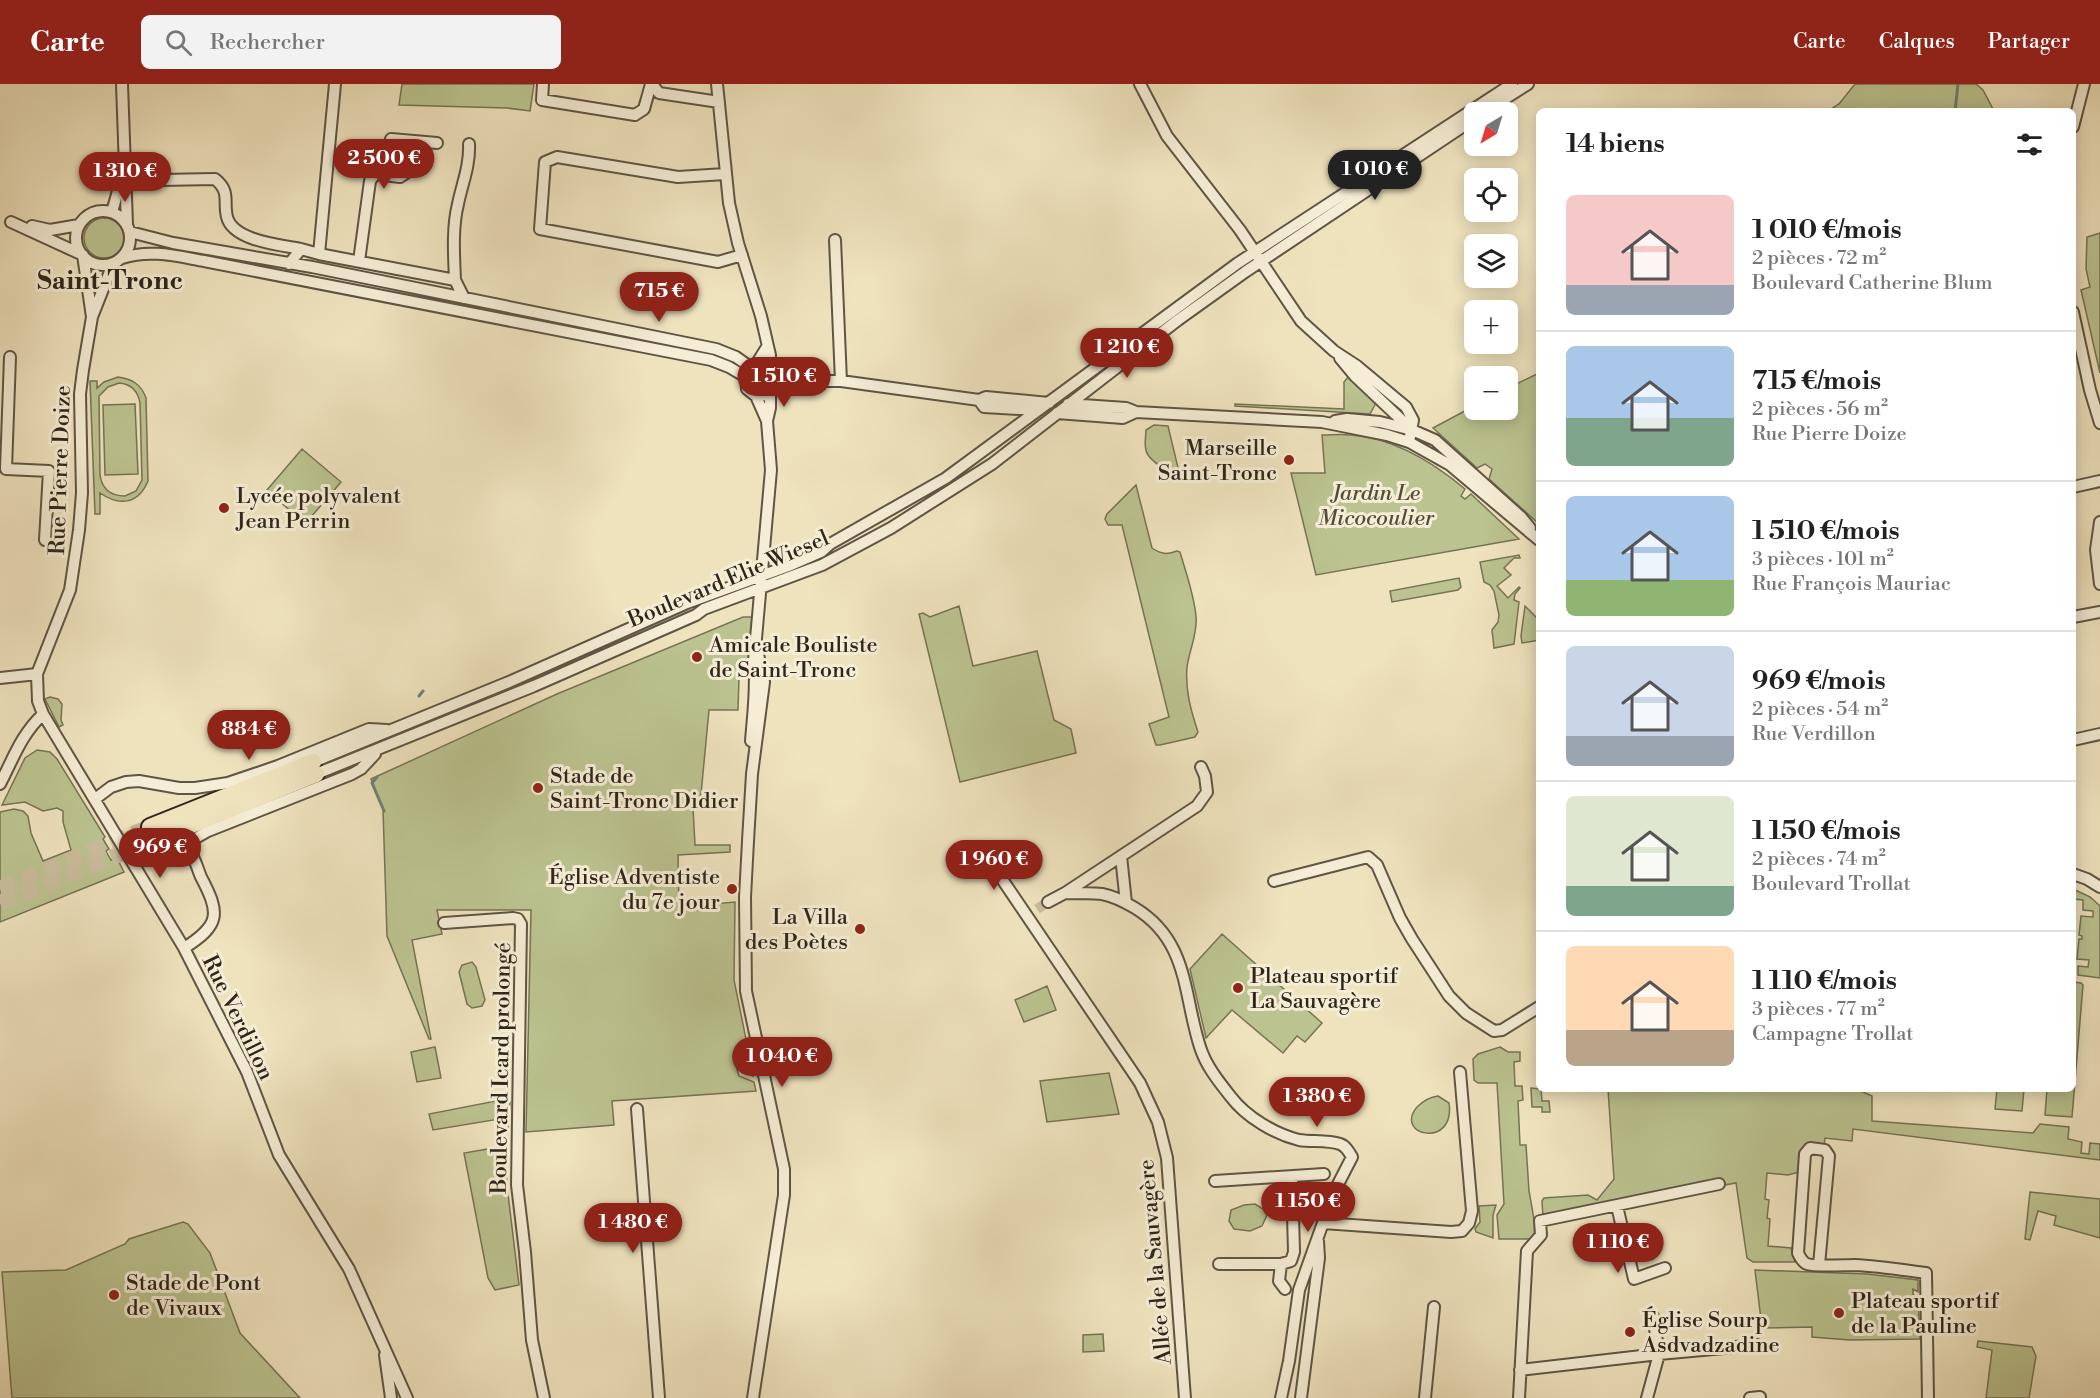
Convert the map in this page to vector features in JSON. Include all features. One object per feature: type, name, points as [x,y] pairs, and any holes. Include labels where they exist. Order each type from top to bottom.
[{"type":"highway","name":"Boulevard Elie Wiesel","points":[[154,833],[315,768]]},
{"type":"street","points":[[119,260],[128,250],[122,84]]},
{"type":"street","points":[[319,254],[336,84]]},
{"type":"street","points":[[543,84],[542,100],[635,115],[644,109],[651,84]]},
{"type":"street","points":[[651,84],[658,93],[719,102]]},
{"type":"street","points":[[717,84],[731,216],[761,316],[770,355],[772,389],[767,421],[771,470],[754,661],[756,674],[750,748],[752,774],[745,897],[746,991],[784,1169],[784,1195],[753,1398]]},
{"type":"street","points":[[1140,84],[1167,136],[1262,261],[1301,321],[1334,351],[1357,366],[1406,407],[1413,420],[1409,442]]},
{"type":"street","name":"Boulevard Elie Wiesel","points":[[315,768],[392,730],[509,682],[687,603],[821,552],[830,544],[946,478],[1197,292],[1512,84]]},
{"type":"street","points":[[1500,102],[1528,84]]},
{"type":"street","points":[[2076,115],[2084,84]]},
{"type":"street","name":"Boulevard Elie Wiesel","points":[[315,768],[377,752],[534,686],[696,615],[704,609],[822,565],[891,528],[992,464],[1178,320],[1464,126]]},
{"type":"street","points":[[391,139],[436,143]]},
{"type":"street","points":[[359,261],[370,181],[375,174],[399,177],[406,173],[412,141]]},
{"type":"street","points":[[464,298],[456,280],[454,256],[457,207],[470,160],[470,144]]},
{"type":"street","points":[[725,174],[678,177],[557,157],[545,162],[540,229],[718,262],[742,255]]},
{"type":"street","points":[[112,212],[124,165]]},
{"type":"street","points":[[160,180],[215,179],[222,184],[226,195],[227,218],[233,228],[246,237],[319,254],[456,280]]},
{"type":"street","points":[[82,255],[76,241],[84,219],[97,212],[112,212],[121,217],[128,228],[173,243],[716,349],[736,357],[751,371]]},
{"type":"street","points":[[0,219],[50,230],[80,225]]},
{"type":"street","points":[[12,222],[98,264],[107,265],[139,252],[171,255],[711,360],[729,367],[751,371],[764,367],[770,372],[793,376],[804,381]]},
{"type":"street","points":[[836,240],[841,381]]},
{"type":"street","points":[[289,264],[301,249]]},
{"type":"street","name":"Rue Pierre Doize","points":[[82,255],[92,317]]},
{"type":"street","name":"Rue Pierre Doize","points":[[43,714],[38,701],[37,674],[70,590],[74,568],[82,493],[80,394],[92,317],[109,274],[119,260]]},
{"type":"street","points":[[548,329],[550,315]]},
{"type":"street","points":[[2076,325],[2090,390],[2100,423]]},
{"type":"street","points":[[767,347],[751,371],[747,389],[756,396],[767,421]]},
{"type":"street","points":[[10,357],[6,469],[49,471],[45,540]]},
{"type":"street","points":[[756,396],[766,395],[772,389],[804,381],[841,381],[979,400],[986,397],[1126,408],[1136,412],[1322,422],[1377,432],[1409,442],[1450,465],[1536,537]]},
{"type":"street","points":[[979,400],[984,407],[1123,418],[1136,412]]},
{"type":"street","points":[[1322,422],[1347,419],[1380,422],[1412,430],[1435,440],[1521,517],[1536,536]]},
{"type":"street","points":[[2076,487],[2100,481]]},
{"type":"street","points":[[2100,522],[2097,530],[2096,550],[2100,584]]},
{"type":"street","points":[[2076,616],[2100,612]]},
{"type":"street","points":[[0,678],[37,674]]},
{"type":"street","points":[[0,784],[22,737],[43,714]]},
{"type":"street","name":"Rue Verdillon","points":[[43,714],[184,948],[247,1072],[279,1155],[349,1269],[407,1398]]},
{"type":"street","points":[[95,799],[111,787],[126,782],[139,781],[179,788],[228,783],[278,766],[369,729],[392,730]]},
{"type":"street","points":[[2076,739],[2100,734]]},
{"type":"street","points":[[184,948],[209,927],[215,912],[211,895],[198,870],[191,849],[192,843],[199,836],[352,774],[361,769],[377,752]]},
{"type":"street","points":[[1048,902],[1197,806],[1207,792],[1201,767]]},
{"type":"street","name":"Allée de la Sauvagère","points":[[983,851],[1032,912],[1140,1083],[1158,1122],[1167,1158],[1185,1398]]},
{"type":"street","points":[[1121,856],[1126,903]]},
{"type":"street","points":[[1274,880],[1368,857],[1377,865],[1400,918],[1412,939],[1449,996],[1466,1013],[1494,1031],[1502,1030],[1536,1009]]},
{"type":"street","points":[[2076,875],[2100,887]]},
{"type":"street","points":[[1065,893],[1104,894],[1144,913],[1157,925],[1178,956],[1200,1047],[1210,1069],[1233,1100],[1267,1126],[1297,1139],[1341,1144],[1352,1157],[1334,1192],[1299,1290],[1289,1361],[1281,1398]]},
{"type":"street","name":"Boulevard Icard prolongé","points":[[444,923],[513,918],[518,919],[521,924],[517,1185],[532,1340],[544,1398]]},
{"type":"street","points":[[1321,1228],[1462,1231],[1469,1223],[1472,1212],[1460,1072]]},
{"type":"street","points":[[637,1108],[659,1398]]},
{"type":"street","points":[[1819,1265],[1829,1156],[1825,1150],[1810,1148],[1805,1154],[1798,1253],[1807,1264],[1819,1265],[1858,1266],[1926,1273],[1928,1398]]},
{"type":"street","points":[[1215,1181],[1324,1174]]},
{"type":"street","points":[[1219,1264],[1281,1264],[1291,1261],[1294,1252],[1292,1177]]},
{"type":"street","points":[[1519,1398],[1527,1251],[1541,1235],[1540,1221],[1719,1184]]},
{"type":"street","points":[[1617,1206],[1634,1279],[1665,1268]]},
{"type":"street","points":[[1301,1398],[1321,1228]]},
{"type":"street","points":[[1281,1264],[1280,1281],[1291,1299],[1296,1302]]},
{"type":"street","points":[[1285,1289],[1299,1290]]},
{"type":"street","points":[[1425,1398],[1434,1307]]},
{"type":"street","points":[[1647,1398],[1659,1354],[1653,1316]]},
{"type":"street","name":"Rue Verdillon","points":[[383,1345],[391,1398]]},
{"type":"street","points":[[1520,1370],[1757,1345]]},
{"type":"green space","points":[[402,84],[534,84],[530,111],[507,108],[399,105]]},
{"type":"green space","points":[[1855,84],[1976,84],[1983,90],[1992,108],[1833,108],[1839,104]]},
{"type":"green space","points":[[104,218],[118,224],[124,238],[118,252],[104,258],[90,252],[84,238],[90,224]]},
{"type":"green space","points":[[2100,233],[2100,373],[2081,290],[2090,287],[2086,269],[2087,237]]},
{"type":"green space","points":[[1536,374],[1536,521],[1489,479],[1492,469],[1485,464],[1477,468],[1433,428],[1464,411],[1464,420],[1518,420],[1518,383]]},
{"type":"green space","points":[[118,377],[128,379],[139,386],[144,393],[148,481],[139,495],[127,501],[114,500],[100,493],[100,514],[95,514],[90,381],[97,381],[97,388],[104,382]],"holes":[[[119,383],[133,389],[140,403],[142,480],[136,491],[125,496],[115,495],[108,491],[100,475],[99,396],[108,387]]]},
{"type":"green space","points":[[1348,377],[1376,403],[1370,414],[1235,406],[1235,404],[1344,409],[1344,382]]},
{"type":"green space","points":[[135,404],[138,474],[105,475],[103,405]]},
{"type":"green space","points":[[1154,425],[1168,426],[1180,476],[1173,477],[1147,454],[1146,430]]},
{"type":"green space","name":"Jardin Le Micocoulier","points":[[1322,435],[1367,437],[1412,453],[1465,489],[1461,496],[1465,499],[1471,494],[1519,539],[1316,575],[1291,473],[1325,473]]},
{"type":"green space","points":[[302,449],[341,482],[305,524],[267,490]]},
{"type":"green space","points":[[1136,485],[1152,548],[1164,553],[1180,552],[1192,592],[1196,616],[1196,629],[1188,661],[1187,684],[1198,732],[1195,737],[1160,745],[1156,745],[1149,724],[1169,717],[1122,525],[1108,525],[1105,519],[1107,514]]},
{"type":"green space","points":[[1519,555],[1520,558],[1514,558],[1504,568],[1511,575],[1497,586],[1508,598],[1520,588],[1514,600],[1519,602],[1514,644],[1494,648],[1492,630],[1498,622],[1499,615],[1494,591],[1484,582],[1480,562]]},
{"type":"green space","points":[[1459,578],[1461,587],[1458,590],[1392,602],[1390,591]]},
{"type":"green space","points":[[959,606],[973,666],[1037,651],[1054,720],[1071,729],[1076,753],[960,782],[919,614],[923,613],[930,617]]},
{"type":"green space","points":[[1525,606],[1536,617],[1536,641],[1522,643]]},
{"type":"green space","points":[[743,617],[752,617],[748,678],[739,678],[738,710],[709,710],[701,794],[693,808],[695,845],[730,845],[730,852],[678,855],[679,907],[735,902],[734,980],[747,1044],[733,1056],[739,1076],[754,1082],[756,1091],[612,1101],[614,1125],[526,1132],[531,910],[437,910],[442,934],[412,940],[431,1039],[429,1039],[387,936],[383,809],[371,779],[557,694]]},
{"type":"green space","points":[[50,697],[58,699],[62,704],[63,725],[59,727],[45,699]]},
{"type":"green space","points":[[37,750],[50,752],[57,759],[105,837],[103,839],[109,849],[106,851],[111,860],[117,858],[124,872],[0,922],[0,812],[14,809],[23,811],[28,816],[31,833],[43,861],[71,850],[63,822],[63,811],[57,808],[43,811],[25,802],[2,805],[25,758]]},
{"type":"green space","points":[[2076,890],[2090,897],[2100,906],[2100,978],[2078,975],[2078,966],[2088,967],[2089,960],[2077,959],[2079,939],[2082,939],[2079,935],[2081,916],[2093,917],[2093,911],[2083,910],[2083,900],[2076,899]]},
{"type":"green space","name":"Plateau sportif La Sauvagère","points":[[1222,934],[1322,1023],[1305,1042],[1297,1036],[1283,1053],[1232,1010],[1206,1038],[1190,969]]},
{"type":"green space","points":[[472,962],[476,967],[485,1000],[482,1006],[472,1008],[467,1004],[459,972],[462,965]]},
{"type":"green space","points":[[2076,982],[2083,985],[2076,1069]]},
{"type":"green space","points":[[1047,986],[1056,1010],[1024,1022],[1015,1000]]},
{"type":"green space","points":[[435,1047],[441,1078],[417,1082],[411,1052]]},
{"type":"green space","points":[[1500,1047],[1508,1052],[1520,1052],[1520,1061],[1514,1062],[1515,1086],[1522,1086],[1523,1100],[1518,1101],[1520,1145],[1526,1145],[1529,1191],[1537,1236],[1533,1239],[1499,1239],[1497,1215],[1504,1204],[1497,1083],[1478,1083],[1474,1080],[1473,1059],[1478,1054]]},
{"type":"green space","points":[[748,1050],[753,1076],[742,1071],[737,1057]]},
{"type":"green space","points":[[1109,1073],[1119,1114],[1047,1122],[1040,1081]]},
{"type":"green space","points":[[1531,1088],[1536,1088],[1536,1092],[1541,1092],[1542,1101],[1549,1101],[1550,1112],[1542,1112],[1542,1107],[1532,1107]]},
{"type":"green space","points":[[1608,1092],[1863,1092],[1872,1096],[1872,1121],[2033,1133],[2040,1124],[2069,1127],[2068,1139],[2082,1142],[2081,1153],[2089,1154],[2090,1143],[2100,1144],[2100,1160],[1853,1129],[1852,1141],[1825,1138],[1824,1146],[1810,1146],[1799,1172],[1788,1175],[1767,1173],[1765,1199],[1769,1200],[1767,1218],[1770,1219],[1768,1246],[1791,1248],[1795,1262],[1753,1262],[1747,1258],[1736,1183],[1543,1218],[1542,1201],[1544,1198],[1588,1195],[1597,1200],[1614,1179]]},
{"type":"green space","points":[[1997,1092],[2024,1092],[2022,1111],[1995,1109]]},
{"type":"green space","points":[[2047,1092],[2074,1092],[2072,1117],[2045,1115]]},
{"type":"green space","points":[[1438,1096],[1449,1103],[1449,1118],[1444,1127],[1436,1132],[1418,1131],[1413,1125],[1412,1117],[1417,1107],[1426,1100]]},
{"type":"green space","points":[[506,1099],[510,1102],[508,1130],[505,1118],[433,1130],[429,1114]]},
{"type":"green space","points":[[505,1146],[507,1186],[519,1285],[495,1290],[488,1278],[464,1153]]},
{"type":"green space","points":[[2030,1192],[2100,1199],[2100,1238],[2054,1225],[2056,1216],[2038,1211],[2030,1240],[2025,1239]]},
{"type":"green space","points":[[1255,1204],[1267,1215],[1262,1226],[1250,1231],[1234,1229],[1229,1221],[1231,1210]]},
{"type":"green space","points":[[1496,1205],[1493,1215],[1493,1238],[1476,1232],[1475,1229],[1480,1222],[1479,1206]]},
{"type":"green space","name":"Stade de Pont de Vivaux","points":[[183,1222],[188,1224],[210,1253],[240,1333],[300,1398],[12,1398],[2,1272],[66,1270],[125,1244],[129,1239]]},
{"type":"green space","name":"Plateau sportif de la Pauline","points":[[1755,1270],[1867,1274],[1918,1280],[1918,1292],[1913,1289],[1913,1294],[1918,1299],[1920,1339],[1850,1340],[1812,1337],[1812,1327],[1762,1328]]},
{"type":"green space","points":[[1103,1334],[1104,1351],[1083,1352],[1083,1335]]},
{"type":"green space","points":[[1978,1341],[2032,1347],[2036,1356],[2029,1398],[1986,1398],[1992,1350],[1977,1347]]},
{"type":"waterway","points":[[1955,108],[1958,84]]},
{"type":"waterway","points":[[419,696],[423,691]]},
{"type":"waterway","points":[[377,777],[372,783],[384,811]]},
{"type":"tunnel","points":[[0,889],[150,827]]},
{"type":"tunnel","points":[[0,903],[157,839]]},
{"type":"tunnel","points":[[1037,909],[1048,902]]},
{"type":"place","name":"Marseille Saint-Tronc","points":[[1289,460]]},
{"type":"place","name":"Lycée polyvalent Jean Perrin","points":[[224,508]]},
{"type":"place","name":"Amicale Bouliste de Saint-Tronc","points":[[697,657]]},
{"type":"place","name":"Stade de Saint-Tronc Didier","points":[[538,788]]},
{"type":"place","name":"Église Adventiste du 7e jour","points":[[732,889]]},
{"type":"place","name":"La Villa des Poètes","points":[[860,929]]},
{"type":"place","name":"Plateau sportif La Sauvagère","points":[[1238,988]]},
{"type":"place","name":"Stade de Pont de Vivaux","points":[[114,1295]]},
{"type":"place","name":"Plateau sportif de la Pauline","points":[[1839,1313]]},
{"type":"place","name":"Église Sourp Asdvadzadine","points":[[1630,1332]]},
{"type":"district","name":"Saint-Tronc","points":[[110,280]]}]
